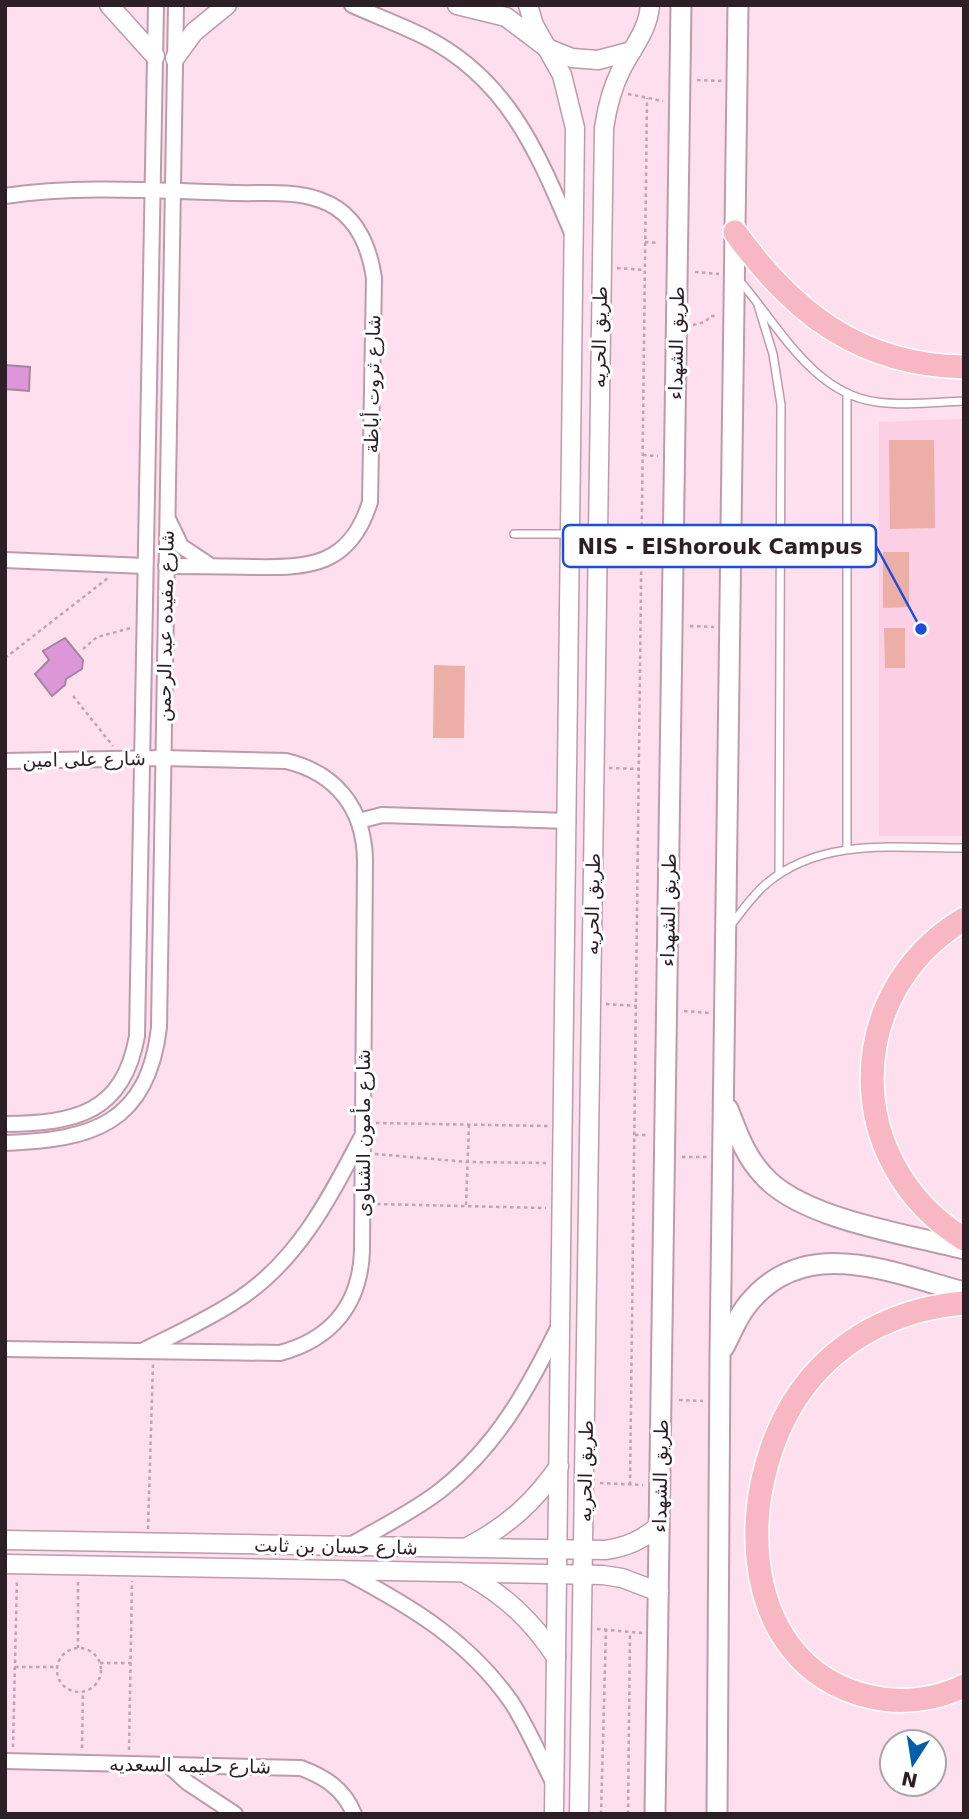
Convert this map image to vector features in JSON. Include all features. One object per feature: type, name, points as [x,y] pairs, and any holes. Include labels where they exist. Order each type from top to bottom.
[{"type":"highway","points":[[735,232],[785,294],[825,326],[848,339],[897,358],[964,367]]},
{"type":"highway","points":[[964,919],[928,945],[901,977],[883,1014],[871,1076],[876,1117],[892,1163],[920,1203],[964,1239]]},
{"type":"highway","points":[[964,1303],[924,1308],[882,1323],[844,1347],[811,1377],[786,1414],[768,1455],[760,1498],[758,1547],[761,1580],[770,1612],[790,1649],[820,1677],[858,1695],[899,1701],[940,1695],[964,1686]]},
{"type":"main road","name":"طريق الشهداء","points":[[655,1814],[681,5]]},
{"type":"main road","points":[[717,1814],[720,1354],[738,5]]},
{"type":"main road","points":[[723,1097],[741,1142],[754,1165],[786,1196],[813,1209],[964,1249]]},
{"type":"main road","points":[[720,1354],[740,1315],[758,1293],[781,1275],[808,1264],[853,1263],[964,1292]]},
{"type":"street","points":[[109,5],[155,56]]},
{"type":"street","name":"شارع مفيده عبد الرحمن","points":[[5,1124],[63,1122],[86,1114],[106,1100],[122,1082],[133,1060],[137,1036],[156,5]]},
{"type":"street","name":"شارع مفيده عبد الرحمن","points":[[5,1143],[78,1136],[105,1124],[128,1106],[145,1083],[156,1056],[159,1027],[176,5]]},
{"type":"street","points":[[175,58],[200,26],[227,5]]},
{"type":"street","points":[[352,5],[427,38],[462,61],[493,88],[519,120],[540,156],[575,241],[587,236],[600,238]]},
{"type":"street","points":[[457,5],[506,17],[559,54],[586,60],[610,58],[632,51]]},
{"type":"street","name":"طريق الحريه","points":[[528,5],[534,25],[562,75],[575,128],[554,1814]]},
{"type":"street","name":"طريق الحريه","points":[[579,1814],[600,238],[604,128],[613,90],[647,26],[650,5]]},
{"type":"street","points":[[575,128],[589,133],[604,128]]},
{"type":"street","name":"شارع ثروت أباظة","points":[[5,196],[152,191],[295,195],[320,200],[342,212],[359,230],[370,253],[374,278],[370,502],[363,523],[343,548],[315,564],[294,568],[166,566]]},
{"type":"street","points":[[167,511],[171,529],[181,546],[195,558],[212,566]]},
{"type":"street","points":[[5,560],[145,566],[155,579],[166,566],[156,553],[145,566]]},
{"type":"street","name":"شارع على امين","points":[[5,761],[163,758]]},
{"type":"street","name":"شارع مأمون الشناوى","points":[[5,1349],[281,1353],[318,1338],[334,1325],[356,1291],[361,1271],[363,1203],[365,842],[359,821],[345,795],[333,782],[303,765],[286,761],[163,758]]},
{"type":"street","points":[[359,821],[382,815],[568,821]]},
{"type":"street","points":[[147,1352],[239,1299],[270,1275],[320,1215],[363,1128]]},
{"type":"street","points":[[349,1546],[439,1492],[474,1460],[512,1415],[561,1322]]},
{"type":"street","points":[[466,1548],[494,1533],[519,1514],[541,1492],[559,1466]]},
{"type":"street","name":"شارع حسان بن ثابت","points":[[5,1540],[584,1550],[624,1548],[642,1539],[660,1525]]},
{"type":"street","name":"شارع حسان بن ثابت","points":[[11,1565],[584,1575],[622,1578],[659,1592]]},
{"type":"street","points":[[345,1571],[428,1617],[460,1642],[488,1672],[513,1705],[554,1784]]},
{"type":"street","points":[[465,1573],[517,1608],[539,1631],[556,1657]]},
{"type":"street","name":"شارع حليمه السعديه","points":[[9,1761],[302,1768],[321,1775],[338,1788],[354,1814]]},
{"type":"street","points":[[167,1764],[188,1783],[234,1814]]},
{"type":"lane","points":[[734,275],[814,369],[847,393],[867,400],[889,403],[964,401]]},
{"type":"lane","points":[[758,305],[773,354],[781,405],[779,874]]},
{"type":"lane","points":[[847,393],[847,849]]},
{"type":"lane","points":[[514,534],[571,534]]},
{"type":"lane","points":[[726,931],[751,899],[779,874],[811,857],[847,849],[964,848]]},
{"type":"path","points":[[680,79],[737,82]]},
{"type":"path","points":[[613,90],[680,105]]},
{"type":"path","points":[[630,1485],[647,98]]},
{"type":"path","points":[[600,267],[645,270]]},
{"type":"path","points":[[677,271],[734,275]]},
{"type":"path","points":[[677,326],[698,325],[716,316],[734,330]]},
{"type":"path","points":[[596,558],[642,560]]},
{"type":"path","points":[[5,658],[125,565]]},
{"type":"path","points":[[83,649],[97,637],[144,625]]},
{"type":"path","points":[[672,626],[730,627]]},
{"type":"path","points":[[73,696],[123,758]]},
{"type":"path","points":[[594,768],[640,769]]},
{"type":"path","points":[[591,1003],[637,1006]]},
{"type":"path","points":[[667,1009],[725,1014]]},
{"type":"path","points":[[466,1206],[469,1125]]},
{"type":"path","points":[[363,1128],[564,1126]]},
{"type":"path","points":[[363,1153],[468,1162],[564,1164]]},
{"type":"path","points":[[665,1157],[723,1157]]},
{"type":"path","points":[[363,1203],[563,1208]]},
{"type":"path","points":[[147,1352],[147,1542]]},
{"type":"path","points":[[661,1400],[721,1401]]},
{"type":"path","points":[[585,1482],[660,1486]]},
{"type":"path","points":[[9,1761],[15,1667],[11,1565]]},
{"type":"path","points":[[78,1566],[78,1648]]},
{"type":"path","points":[[129,1763],[132,1567]]},
{"type":"path","points":[[583,1628],[658,1635]]},
{"type":"path","points":[[601,1814],[606,1630]]},
{"type":"path","points":[[628,1814],[630,1632]]},
{"type":"path","points":[[57,1667],[67,1652],[78,1648],[94,1654],[100,1663],[98,1681],[83,1692]]},
{"type":"path","points":[[100,1663],[131,1663]]},
{"type":"path","points":[[15,1667],[57,1667]]},
{"type":"path","points":[[57,1667],[64,1686],[83,1692]]},
{"type":"path","points":[[82,1762],[83,1692]]},
{"type":"shaded area","points":[[964,419],[964,836],[879,836],[879,422]]},
{"type":"shaded area","points":[[889,440],[934,440],[935,528],[890,529]]},
{"type":"shaded area","points":[[883,552],[909,552],[909,607],[883,608]]},
{"type":"shaded area","points":[[884,628],[905,628],[905,668],[885,668]]},
{"type":"shaded area","points":[[434,665],[465,666],[464,738],[433,738]]},
{"type":"building","points":[[5,365],[30,367],[29,391],[5,389]]},
{"type":"building","points":[[65,638],[83,660],[82,669],[66,679],[65,685],[52,696],[35,674],[49,660],[43,651]]},
{"type":"place","name":"NIS - ElShorouk Campus","points":[[921,629]]}]
